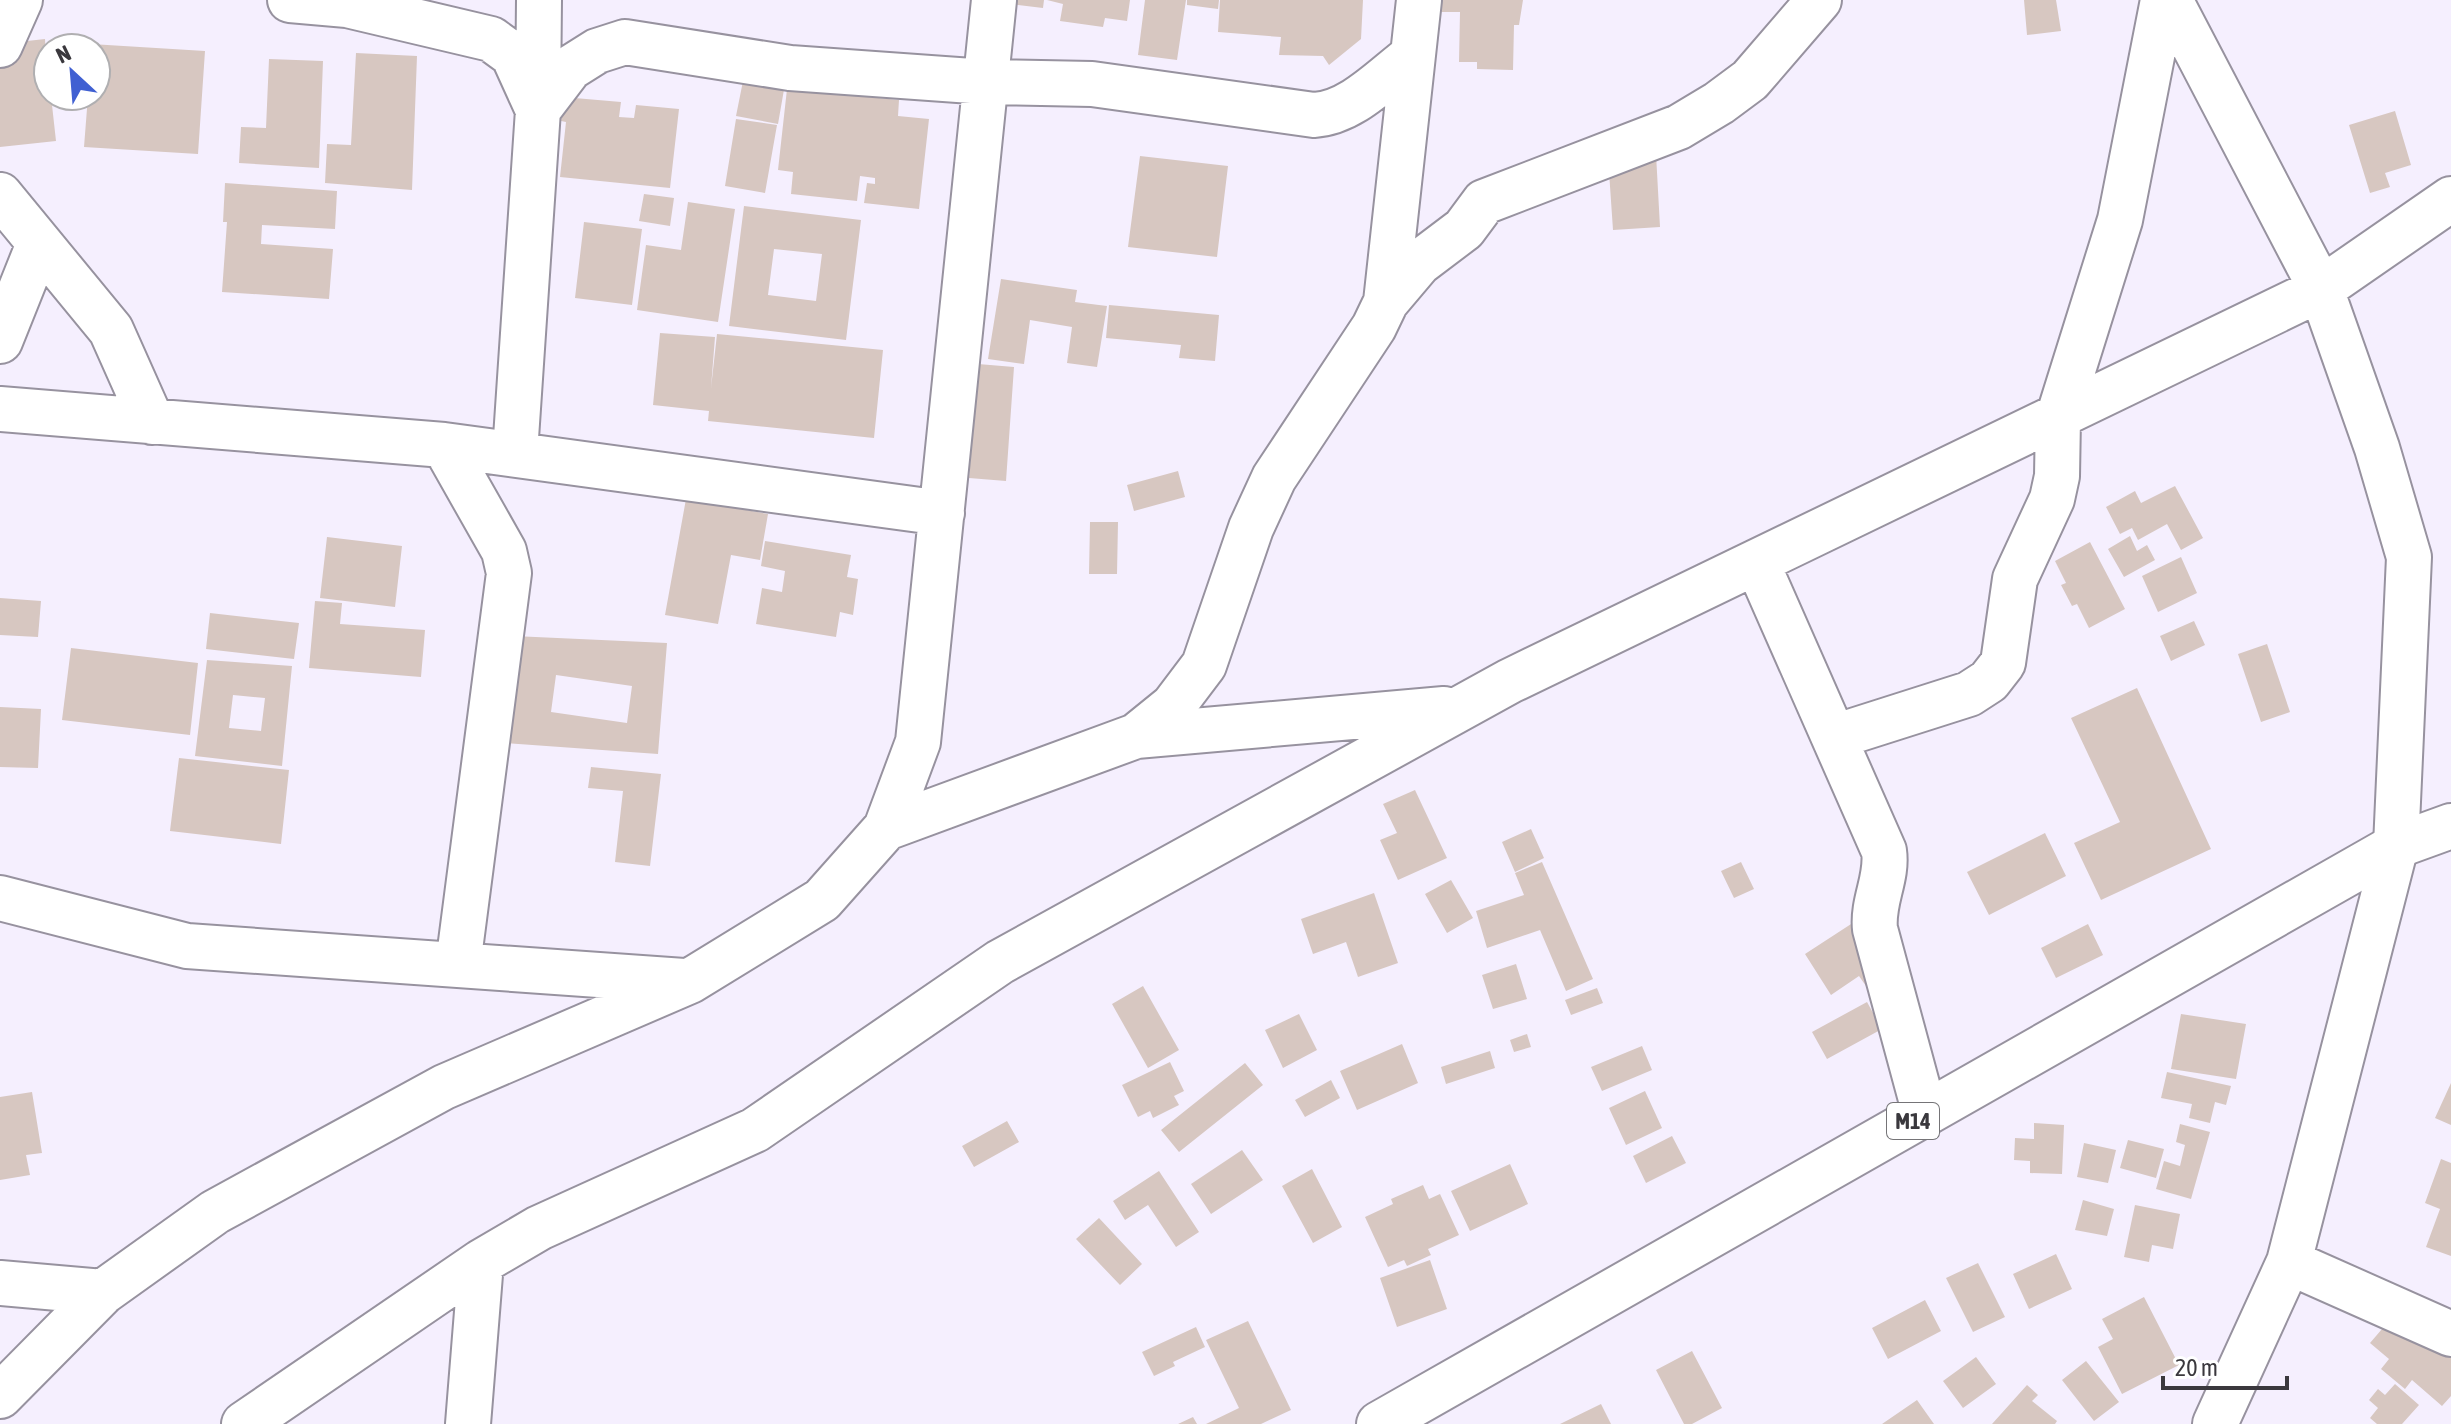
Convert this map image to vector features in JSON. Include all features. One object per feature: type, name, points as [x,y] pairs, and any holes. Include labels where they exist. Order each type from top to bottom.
[{"type":"street","points":[[0,45],[20,0]]},
{"type":"street","points":[[290,0],[347,5],[491,39],[513,55],[538,110]]},
{"type":"street","points":[[515,453],[538,110],[539,0]]},
{"type":"street","points":[[0,1396],[103,1292],[215,1212],[444,1087],[690,981],[822,900],[886,828],[918,742],[994,0]]},
{"type":"street","points":[[1386,302],[1419,0]]},
{"type":"street","points":[[1136,736],[1173,706],[1204,665],[1251,528],[1274,478],[1374,327],[1386,302],[1419,263],[1464,229],[1484,202],[1679,127],[1719,103],[1750,80],[1819,0]]},
{"type":"street","points":[[1834,737],[1969,694],[1989,681],[2003,663],[2015,579],[2052,499],[2057,476],[2058,418],[2120,220],[2163,0]]},
{"type":"street","points":[[2170,0],[2321,289],[2377,448],[2409,557],[2396,846],[2289,1262],[2215,1424]]},
{"type":"street","points":[[538,110],[570,68],[597,51],[625,42],[790,68],[986,82],[1092,84],[1329,114],[1352,102],[1411,57]]},
{"type":"street","points":[[0,195],[38,246],[111,330],[152,422]]},
{"type":"street","points":[[244,1424],[481,1262],[539,1228],[755,1130],[1000,962],[1463,707],[2321,289],[2451,199]]},
{"type":"street","points":[[0,341],[38,246]]},
{"type":"street","points":[[0,409],[444,445],[942,513]]},
{"type":"street","points":[[444,445],[504,551],[509,573],[458,965]]},
{"type":"street","points":[[1757,563],[1884,851],[1884,871],[1875,899],[1875,929],[1925,1114]]},
{"type":"street","points":[[886,828],[1136,736],[1463,707]]},
{"type":"street","name":"M14","points":[[1379,1424],[2396,846],[2451,826]]},
{"type":"street","points":[[0,898],[187,946],[690,981]]},
{"type":"street","points":[[468,1424],[481,1262]]},
{"type":"street","points":[[2289,1262],[2451,1334]]},
{"type":"street","points":[[0,1283],[103,1292]]},
{"type":"building","points":[[1012,0],[1044,0],[1043,8],[1011,4]]},
{"type":"building","points":[[1047,0],[1130,0],[1127,21],[1105,18],[1103,27],[1060,21],[1063,4]]},
{"type":"building","points":[[1145,0],[1186,0],[1177,60],[1138,55]]},
{"type":"building","points":[[1187,0],[1219,0],[1218,9],[1187,5]]},
{"type":"building","points":[[1220,0],[1363,0],[1361,39],[1329,65],[1323,56],[1279,55],[1281,37],[1218,32]]},
{"type":"building","points":[[1440,0],[1523,0],[1519,25],[1514,25],[1513,70],[1477,69],[1477,62],[1459,62],[1460,12],[1440,12]]},
{"type":"building","points":[[2024,0],[2056,0],[2061,31],[2027,35]]},
{"type":"building","points":[[32,40],[32,112],[53,112],[56,141],[0,147],[0,44]]},
{"type":"building","points":[[112,45],[205,51],[198,154],[84,147],[87,112],[112,112]]},
{"type":"building","points":[[356,53],[417,56],[412,190],[325,183],[327,144],[351,145]]},
{"type":"building","points":[[269,59],[323,61],[319,168],[239,163],[241,127],[266,128]]},
{"type":"building","points":[[745,71],[786,78],[778,124],[736,116]]},
{"type":"building","points":[[787,89],[899,100],[898,116],[929,119],[919,209],[864,203],[867,183],[875,184],[875,178],[860,176],[857,201],[791,194],[793,172],[778,170]]},
{"type":"building","points":[[563,97],[621,102],[619,117],[634,118],[636,105],[679,109],[670,188],[560,177],[566,122],[561,121]]},
{"type":"building","points":[[2395,111],[2411,165],[2385,173],[2390,187],[2370,193],[2349,125]]},
{"type":"building","points":[[736,119],[777,125],[765,193],[725,186]]},
{"type":"building","points":[[1656,154],[1660,227],[1613,230],[1608,157]]},
{"type":"building","points":[[1140,156],[1228,166],[1217,257],[1128,247]]},
{"type":"building","points":[[225,183],[337,191],[335,229],[262,225],[261,244],[333,249],[329,299],[222,292],[227,222],[223,222]]},
{"type":"building","points":[[644,194],[674,198],[670,226],[639,221]]},
{"type":"building","points":[[688,202],[735,209],[718,322],[637,310],[646,245],[681,250]]},
{"type":"building","points":[[744,206],[861,220],[846,340],[729,326]],"holes":[[[774,249],[822,254],[816,301],[768,295]]]},
{"type":"building","points":[[584,222],[642,229],[632,305],[575,298]]},
{"type":"building","points":[[1001,279],[1077,290],[1075,302],[1107,306],[1097,367],[1067,363],[1072,327],[1030,320],[1024,364],[988,359]]},
{"type":"building","points":[[1109,305],[1219,315],[1215,361],[1179,358],[1181,345],[1106,338]]},
{"type":"building","points":[[660,333],[715,337],[711,388],[717,334],[883,350],[874,438],[708,421],[709,411],[653,405]]},
{"type":"building","points":[[978,364],[1014,367],[1006,481],[969,478]]},
{"type":"building","points":[[1178,471],[1185,497],[1134,511],[1127,485]]},
{"type":"building","points":[[2175,486],[2203,538],[2181,550],[2167,524],[2138,540],[2132,528],[2120,534],[2106,507],[2135,491],[2141,503]]},
{"type":"building","points":[[686,499],[768,514],[760,560],[731,555],[718,624],[665,615]]},
{"type":"building","points":[[1090,522],[1118,522],[1117,574],[1089,574]]},
{"type":"building","points":[[2130,536],[2137,551],[2147,545],[2155,560],[2124,577],[2108,549]]},
{"type":"building","points":[[327,537],[402,546],[395,607],[320,598]]},
{"type":"building","points":[[765,541],[851,555],[847,577],[858,579],[853,615],[840,612],[836,637],[756,624],[762,588],[782,592],[785,571],[761,566]]},
{"type":"building","points":[[2090,542],[2125,609],[2089,628],[2077,604],[2072,606],[2061,585],[2066,583],[2055,561]]},
{"type":"building","points":[[2181,557],[2197,593],[2158,612],[2142,576]]},
{"type":"building","points":[[0,598],[41,601],[38,637],[0,635]]},
{"type":"building","points":[[315,601],[342,603],[340,624],[425,630],[421,677],[309,668]]},
{"type":"building","points":[[210,613],[299,623],[294,659],[206,649]]},
{"type":"building","points":[[2194,621],[2205,645],[2171,661],[2160,636]]},
{"type":"building","points":[[493,635],[667,643],[658,754],[491,742]],"holes":[[[556,675],[632,686],[627,723],[551,712]]]},
{"type":"building","points":[[2267,644],[2290,712],[2261,722],[2238,654]]},
{"type":"building","points":[[71,648],[198,663],[190,735],[62,720]]},
{"type":"building","points":[[207,660],[292,666],[282,766],[195,756]],"holes":[[[233,695],[265,698],[261,731],[229,728]]]},
{"type":"building","points":[[2137,688],[2211,849],[2101,900],[2074,843],[2120,822],[2071,718]]},
{"type":"building","points":[[0,707],[41,709],[38,768],[0,767]]},
{"type":"building","points":[[179,758],[289,770],[281,844],[170,831]]},
{"type":"building","points":[[591,767],[661,774],[650,866],[615,862],[623,791],[588,788]]},
{"type":"building","points":[[1415,790],[1447,858],[1398,880],[1380,840],[1397,833],[1383,804]]},
{"type":"building","points":[[1531,829],[1544,858],[1515,872],[1502,842]]},
{"type":"building","points":[[2045,833],[2066,876],[1989,915],[1967,872]]},
{"type":"building","points":[[1542,862],[1593,979],[1566,991],[1540,930],[1487,948],[1476,911],[1524,895],[1515,873]]},
{"type":"building","points":[[1741,862],[1754,889],[1734,898],[1721,871]]},
{"type":"building","points":[[1451,880],[1473,918],[1447,933],[1425,894]]},
{"type":"building","points":[[1374,893],[1398,963],[1358,977],[1346,942],[1313,954],[1301,919]]},
{"type":"building","points":[[1868,913],[1887,973],[1866,986],[1859,976],[1831,995],[1805,954]]},
{"type":"building","points":[[2088,924],[2103,955],[2056,978],[2041,948]]},
{"type":"building","points":[[1516,964],[1527,999],[1493,1009],[1482,975]]},
{"type":"building","points":[[1143,986],[1179,1050],[1148,1068],[1112,1004]]},
{"type":"building","points":[[1597,988],[1603,1003],[1571,1015],[1565,1000]]},
{"type":"building","points":[[1867,1002],[1882,1029],[1827,1059],[1812,1032]]},
{"type":"building","points":[[1299,1014],[1317,1050],[1283,1068],[1265,1030]]},
{"type":"building","points":[[2181,1014],[2246,1024],[2236,1079],[2171,1069]]},
{"type":"building","points":[[1527,1034],[1531,1047],[1514,1052],[1510,1040]]},
{"type":"building","points":[[1402,1044],[1418,1083],[1357,1110],[1340,1071]]},
{"type":"building","points":[[1642,1046],[1652,1070],[1602,1091],[1591,1067]]},
{"type":"building","points":[[1490,1051],[1495,1068],[1446,1084],[1441,1067]]},
{"type":"building","points":[[1170,1062],[1184,1091],[1174,1096],[1179,1105],[1153,1118],[1150,1111],[1138,1117],[1122,1085]]},
{"type":"building","points":[[1245,1063],[1263,1085],[1179,1152],[1161,1130]]},
{"type":"building","points":[[2167,1072],[2231,1086],[2226,1105],[2215,1102],[2210,1123],[2189,1118],[2192,1104],[2161,1098]]},
{"type":"building","points":[[1331,1080],[1340,1098],[1305,1117],[1295,1100]]},
{"type":"building","points":[[2451,1083],[2451,1125],[2435,1118]]},
{"type":"building","points":[[1645,1091],[1662,1128],[1626,1145],[1609,1108]]},
{"type":"building","points":[[32,1092],[42,1153],[26,1155],[30,1175],[0,1180],[0,1097]]},
{"type":"building","points":[[1007,1121],[1019,1142],[974,1167],[962,1146]]},
{"type":"building","points":[[2034,1123],[2064,1125],[2062,1174],[2030,1173],[2030,1161],[2014,1160],[2015,1138],[2034,1139]]},
{"type":"building","points":[[2180,1124],[2210,1132],[2191,1199],[2156,1189],[2164,1161],[2180,1166],[2185,1145],[2176,1142]]},
{"type":"building","points":[[1672,1136],[1686,1163],[1646,1183],[1633,1156]]},
{"type":"building","points":[[2128,1140],[2164,1149],[2156,1178],[2120,1168]]},
{"type":"building","points":[[2084,1143],[2116,1150],[2108,1183],[2077,1177]]},
{"type":"building","points":[[1242,1150],[1263,1180],[1211,1214],[1191,1184]]},
{"type":"building","points":[[2441,1159],[2451,1163],[2451,1256],[2426,1247],[2440,1209],[2425,1203]]},
{"type":"building","points":[[1510,1164],[1528,1204],[1470,1231],[1451,1191]]},
{"type":"building","points":[[1312,1169],[1342,1227],[1313,1243],[1282,1186]]},
{"type":"building","points":[[1159,1171],[1199,1232],[1176,1247],[1148,1205],[1125,1220],[1113,1201]]},
{"type":"building","points":[[1423,1185],[1429,1199],[1440,1194],[1459,1235],[1428,1249],[1431,1255],[1407,1266],[1404,1260],[1388,1267],[1365,1217],[1393,1204],[1391,1199]]},
{"type":"building","points":[[2083,1200],[2114,1209],[2107,1236],[2075,1230]]},
{"type":"building","points":[[2135,1205],[2180,1214],[2173,1249],[2152,1245],[2149,1262],[2124,1257]]},
{"type":"building","points":[[1099,1218],[1142,1264],[1120,1285],[1076,1239]]},
{"type":"building","points":[[2056,1254],[2072,1289],[2029,1309],[2013,1274]]},
{"type":"building","points":[[1430,1260],[1447,1309],[1397,1327],[1380,1278]]},
{"type":"building","points":[[1978,1263],[2005,1317],[1973,1332],[1946,1278]]},
{"type":"building","points":[[2144,1297],[2179,1365],[2122,1394],[2098,1347],[2113,1339],[2102,1319]]},
{"type":"building","points":[[1925,1300],[1941,1331],[1888,1359],[1872,1328]]},
{"type":"building","points":[[2400,1308],[2451,1351],[2451,1396],[2442,1406],[2412,1380],[2405,1389],[2381,1369],[2389,1359],[2370,1343]]},
{"type":"building","points":[[1248,1321],[1291,1410],[1261,1424],[1206,1424],[1239,1408],[1206,1340]]},
{"type":"building","points":[[1196,1327],[1205,1347],[1173,1362],[1175,1366],[1154,1376],[1142,1352]]},
{"type":"building","points":[[1692,1351],[1722,1408],[1692,1424],[1684,1424],[1656,1370]]},
{"type":"building","points":[[1976,1357],[1996,1384],[1963,1408],[1943,1381]]},
{"type":"building","points":[[2086,1361],[2119,1402],[2094,1421],[2062,1380]]},
{"type":"building","points":[[2395,1384],[2419,1405],[2402,1424],[2377,1424],[2370,1418],[2378,1408],[2369,1400],[2378,1389],[2385,1395]]},
{"type":"building","points":[[2027,1385],[2038,1395],[2032,1401],[2057,1421],[2055,1424],[1992,1424]]},
{"type":"building","points":[[1917,1400],[1934,1424],[1882,1424]]},
{"type":"building","points":[[1601,1404],[1611,1424],[1560,1424]]},
{"type":"building","points":[[1193,1417],[1197,1424],[1178,1424]]}]
